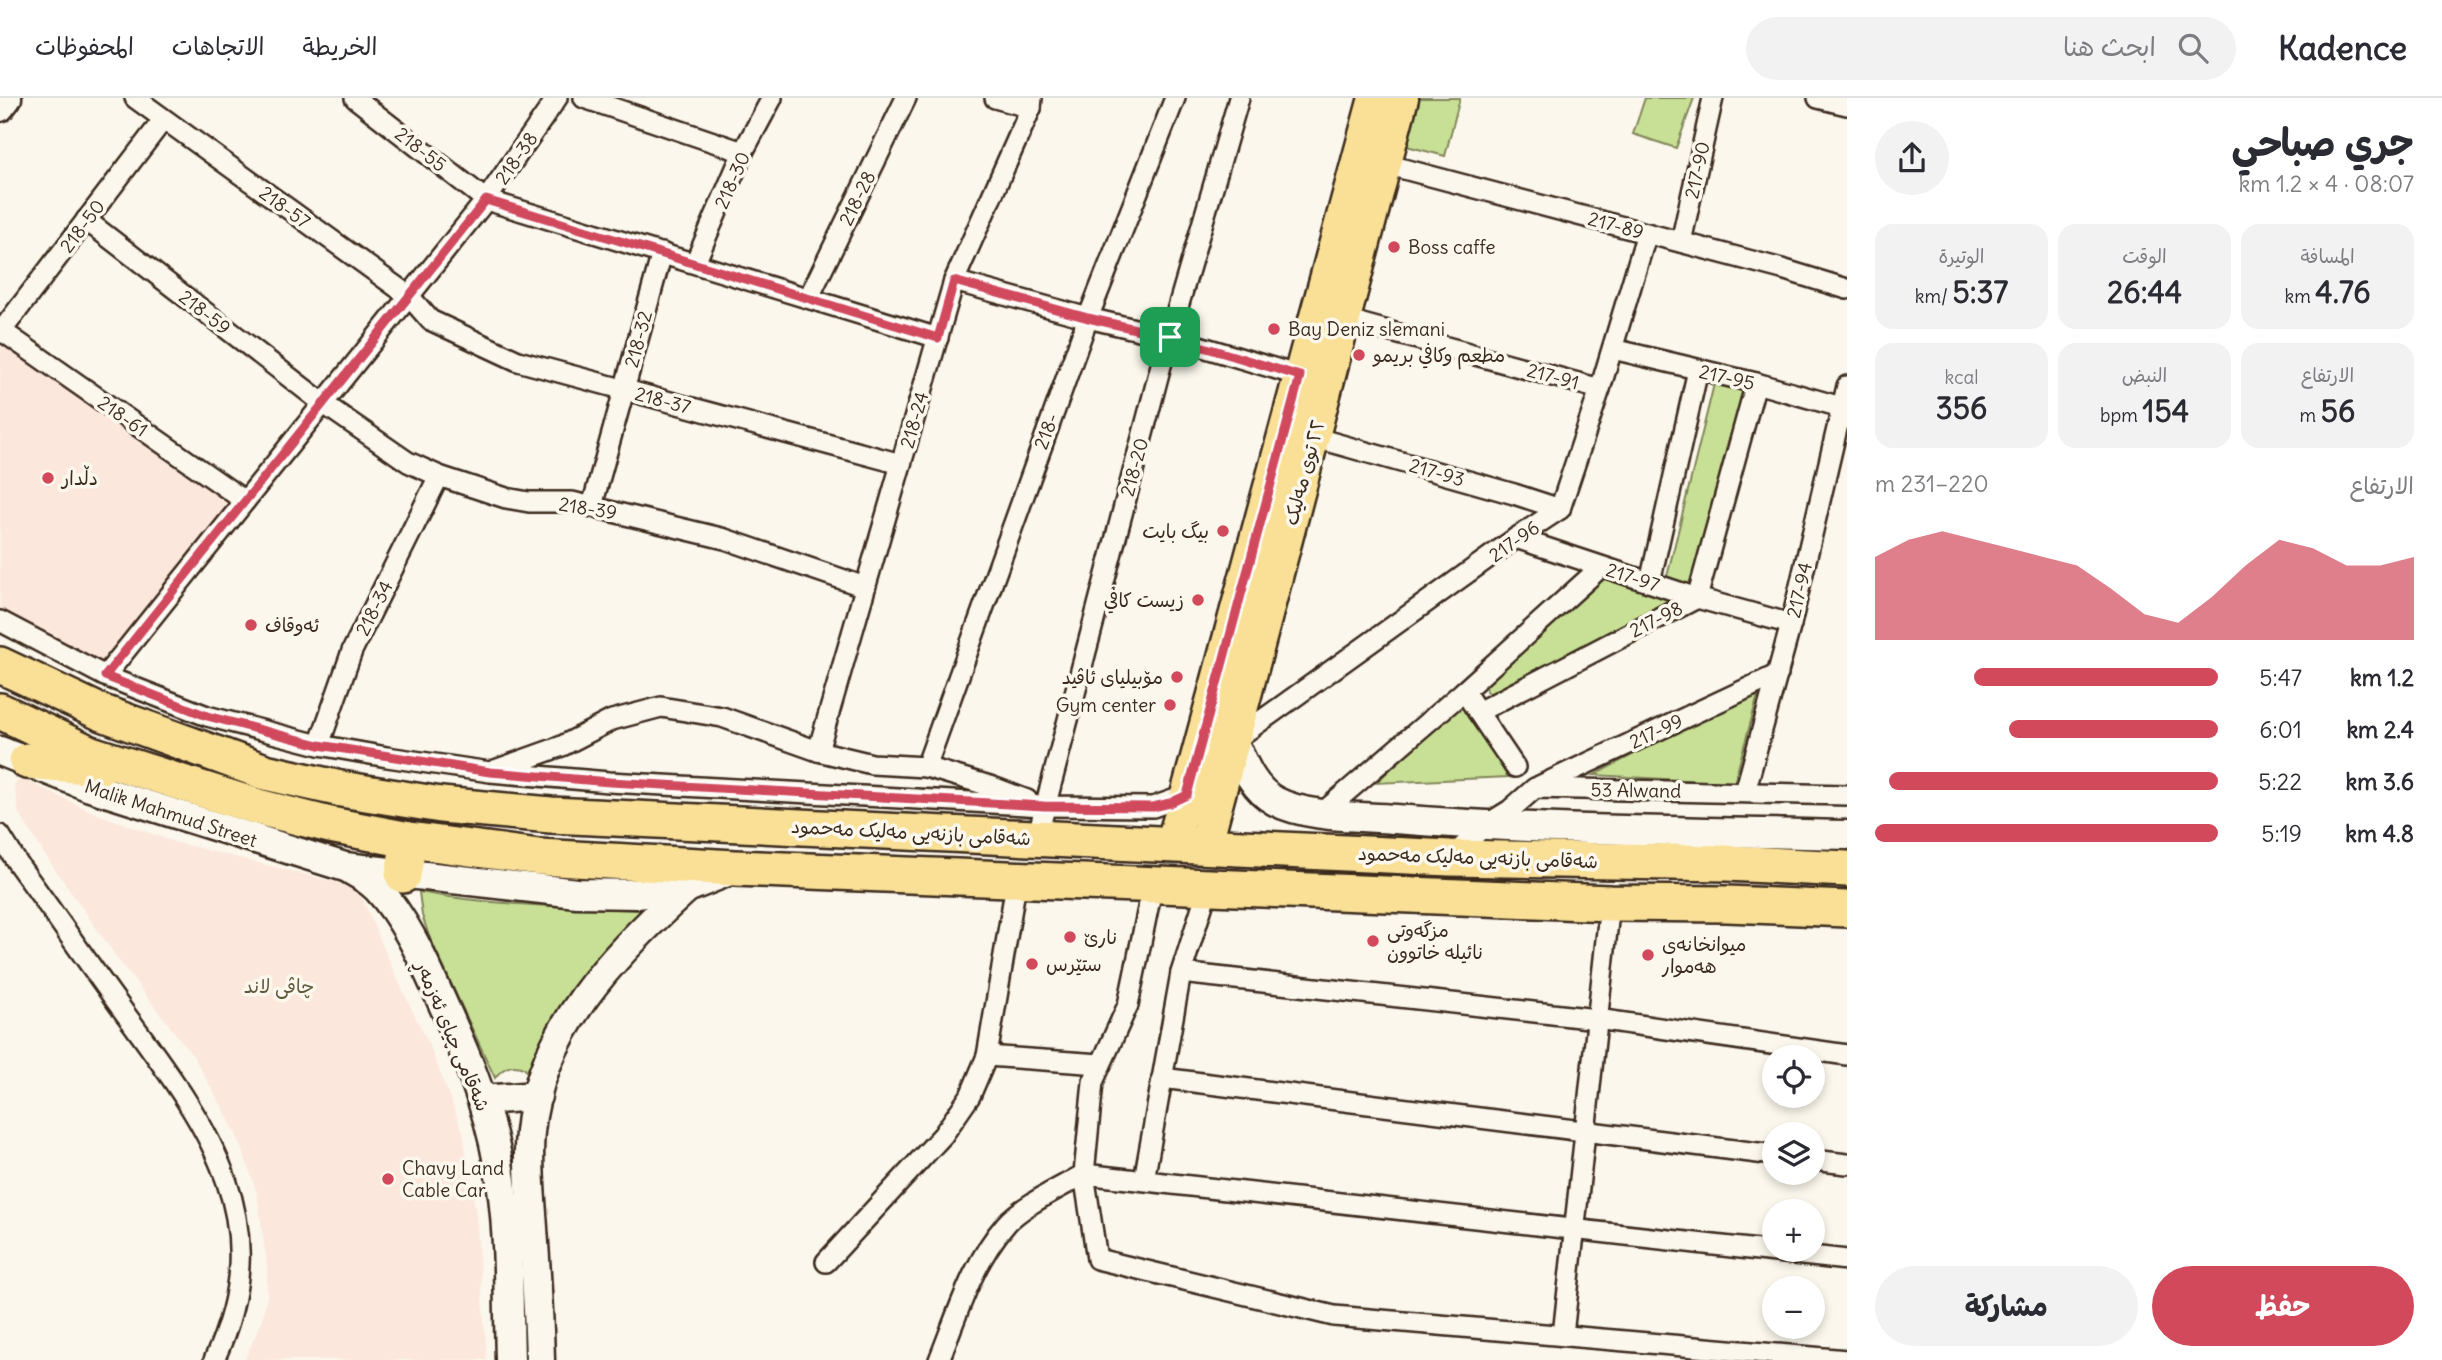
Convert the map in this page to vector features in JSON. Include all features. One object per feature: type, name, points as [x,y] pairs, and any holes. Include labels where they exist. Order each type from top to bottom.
[{"type":"highway","name":"شەقامی بازنەیی مەلیک مەحمود","points":[[0,665],[100,712],[178,743],[265,772],[341,789],[441,805],[551,815],[1041,822],[1189,846],[1450,858],[1727,863],[1847,869]]},
{"type":"highway","name":"شەقامی بازنەیی مەلیک مەحمود","points":[[0,711],[91,754],[258,807],[330,825],[409,840],[539,857],[736,868],[1610,903],[1774,905],[1847,909]]},
{"type":"highway","points":[[14,756],[141,771]]},
{"type":"highway","points":[[403,875],[409,840]]},
{"type":"highway","points":[[1727,863],[1727,904]]},
{"type":"highway","points":[[1774,905],[1778,866]]},
{"type":"main road","points":[[0,107],[7,98]]},
{"type":"main road","name":"٢٢ توی مەلیک","points":[[1189,846],[1187,795],[1375,98]]},
{"type":"main road","name":"٢٢ توی مەلیک","points":[[1189,846],[1233,741],[1402,98]]},
{"type":"main road","points":[[1233,741],[1259,789],[1293,809],[1484,826],[1847,835]]},
{"type":"main road","name":"Malik Mahmud Street","points":[[14,756],[115,795],[345,867]]},
{"type":"main road","points":[[345,867],[577,894],[636,894],[687,888],[736,868]]},
{"type":"main road","name":"شەقامی چیای ئەزمەڕ","points":[[345,867],[371,883],[401,922],[445,1007],[482,1100],[499,1166],[507,1248],[510,1360]]},
{"type":"main road","points":[[541,1360],[530,1176],[530,1132],[537,1096],[554,1047],[582,1000],[628,946],[687,888]]},
{"type":"main road","points":[[482,1100],[537,1096]]},
{"type":"street","name":"218-57","points":[[135,98],[409,296],[430,320]]},
{"type":"street","name":"218-38","points":[[105,676],[486,200],[557,98]]},
{"type":"street","points":[[584,98],[743,152]]},
{"type":"street","name":"218-30","points":[[695,263],[743,152],[772,98]]},
{"type":"street","name":"218-28","points":[[808,297],[906,98]]},
{"type":"street","points":[[995,98],[1031,103]]},
{"type":"street","name":"218-","points":[[926,767],[1088,318],[1175,98]]},
{"type":"street","name":"218-20","points":[[1041,822],[1170,337],[1239,98]]},
{"type":"street","name":"217-90","points":[[1681,242],[1713,98]]},
{"type":"street","points":[[1818,98],[1847,105]]},
{"type":"street","name":"218-55","points":[[364,101],[486,200]]},
{"type":"street","name":"218-24","points":[[818,751],[954,281],[1031,103]]},
{"type":"street","name":"218-50","points":[[1,332],[163,120]]},
{"type":"street","name":"217-89","points":[[1385,164],[1847,289]]},
{"type":"street","points":[[486,200],[938,338]]},
{"type":"street","name":"218-59","points":[[86,220],[324,404]]},
{"type":"street","name":"217-96","points":[[1233,741],[1560,509],[1613,349],[1647,233]]},
{"type":"street","name":"218-32","points":[[592,506],[662,253]]},
{"type":"street","points":[[954,281],[1088,318],[1170,337],[1300,376]]},
{"type":"street","name":"217-91","points":[[1344,318],[1600,389]]},
{"type":"street","name":"218-37","points":[[430,320],[518,361],[901,464]]},
{"type":"street","name":"218-61","points":[[1,332],[245,501]]},
{"type":"street","name":"217-95","points":[[1613,349],[1756,383],[1841,407]]},
{"type":"street","points":[[1650,582],[1699,370]]},
{"type":"street","name":"217-98","points":[[1478,712],[1697,598],[1756,383]]},
{"type":"street","name":"217-94","points":[[1745,792],[1791,624],[1847,386]]},
{"type":"street","name":"218-39","points":[[324,404],[408,462],[439,476],[506,498],[529,502],[572,502],[725,539],[865,587]]},
{"type":"street","name":"217-93","points":[[1313,437],[1560,509]]},
{"type":"street","name":"218-34","points":[[319,745],[352,651],[439,476]]},
{"type":"street","name":"217-97","points":[[1516,538],[1697,598],[1791,624]]},
{"type":"street","points":[[1322,813],[1464,691],[1601,567]]},
{"type":"street","points":[[0,621],[105,676],[207,716],[319,745],[490,772],[1041,822],[1153,807],[1187,795]]},
{"type":"street","name":"217-99","points":[[1535,788],[1778,674]]},
{"type":"street","points":[[1464,691],[1515,767]]},
{"type":"street","points":[[490,772],[562,746],[612,720],[661,706],[722,717],[818,751],[872,764],[926,767],[990,786],[1041,822]]},
{"type":"street","points":[[1450,858],[1484,826],[1510,810],[1535,788]]},
{"type":"street","name":"53 Alwand","points":[[1535,788],[1847,795]]},
{"type":"street","points":[[0,835],[170,1075],[211,1141],[223,1170],[237,1218],[240,1257],[233,1307],[214,1360]]},
{"type":"street","points":[[826,1262],[943,1135],[970,1096],[987,1056],[1017,878]]},
{"type":"street","points":[[1153,884],[1128,1005],[1093,1082],[1084,1174],[1097,1259],[1334,1316],[1847,1360]]},
{"type":"street","points":[[1144,1180],[1181,973],[1203,904],[1197,885]]},
{"type":"street","points":[[1563,1335],[1610,903]]},
{"type":"street","points":[[1181,973],[1597,1020],[1847,1055]]},
{"type":"street","points":[[987,1056],[1100,1064]]},
{"type":"street","points":[[1162,1078],[1762,1153]]},
{"type":"street","points":[[1825,1161],[1847,1164]]},
{"type":"street","points":[[939,1360],[974,1270],[1007,1222],[1084,1174],[1847,1260]]},
{"type":"shaded area","points":[[0,333],[245,501],[105,676],[0,621]]},
{"type":"shaded area","name":"چاڤی لاند","points":[[21,778],[95,813],[174,842],[347,885],[362,898],[430,1047],[463,1132],[476,1215],[487,1360],[245,1360],[263,1316],[267,1296],[267,1265],[257,1193],[241,1145],[193,1056],[117,958],[19,813],[14,785]]},
{"type":"green space","points":[[1411,98],[1460,98],[1445,156],[1399,144]]},
{"type":"green space","points":[[1645,98],[1694,98],[1676,148],[1633,134]]},
{"type":"green space","points":[[1715,380],[1746,387],[1696,592],[1665,585]]},
{"type":"green space","points":[[1602,572],[1684,600],[1492,695],[1486,691],[1487,678]]},
{"type":"green space","points":[[1760,688],[1734,783],[1594,775]]},
{"type":"green space","points":[[1461,702],[1508,777],[1376,783]]},
{"type":"green space","points":[[419,892],[504,903],[646,910],[530,1079],[525,1069],[516,1066],[504,1069],[495,1078],[429,936],[422,915]]},
{"type":"place","name":"Boss caffe","points":[[1394,247]]},
{"type":"place","name":"Bay Deniz slemani","points":[[1274,329]]},
{"type":"place","name":"مطعم وكافي بريمو","points":[[1359,355]]},
{"type":"place","name":"دڵدار","points":[[48,478]]},
{"type":"place","name":"بیگ بایت","points":[[1223,531]]},
{"type":"place","name":"زيست كافي","points":[[1198,600]]},
{"type":"place","name":"ئەوقاف","points":[[251,625]]},
{"type":"place","name":"مۆبیلیای ئاڤید","points":[[1177,677]]},
{"type":"place","name":"Gym center","points":[[1170,705]]},
{"type":"place","name":"نارێ","points":[[1070,937]]},
{"type":"place","name":"مزگەوتی نائیلە خاتوون","points":[[1373,941]]},
{"type":"place","name":"میوانخانەی هەموار","points":[[1648,955]]},
{"type":"place","name":"ستێرس","points":[[1032,964]]},
{"type":"place","name":"Chavy Land Cable Car","points":[[388,1179]]},
{"type":"route","points":[[486,200],[938,338],[954,281],[1088,318],[1170,337],[1300,376],[1187,795],[1170,803],[1139,808],[1044,806],[610,782],[490,772],[319,745],[207,716],[105,676],[486,200]]}]
